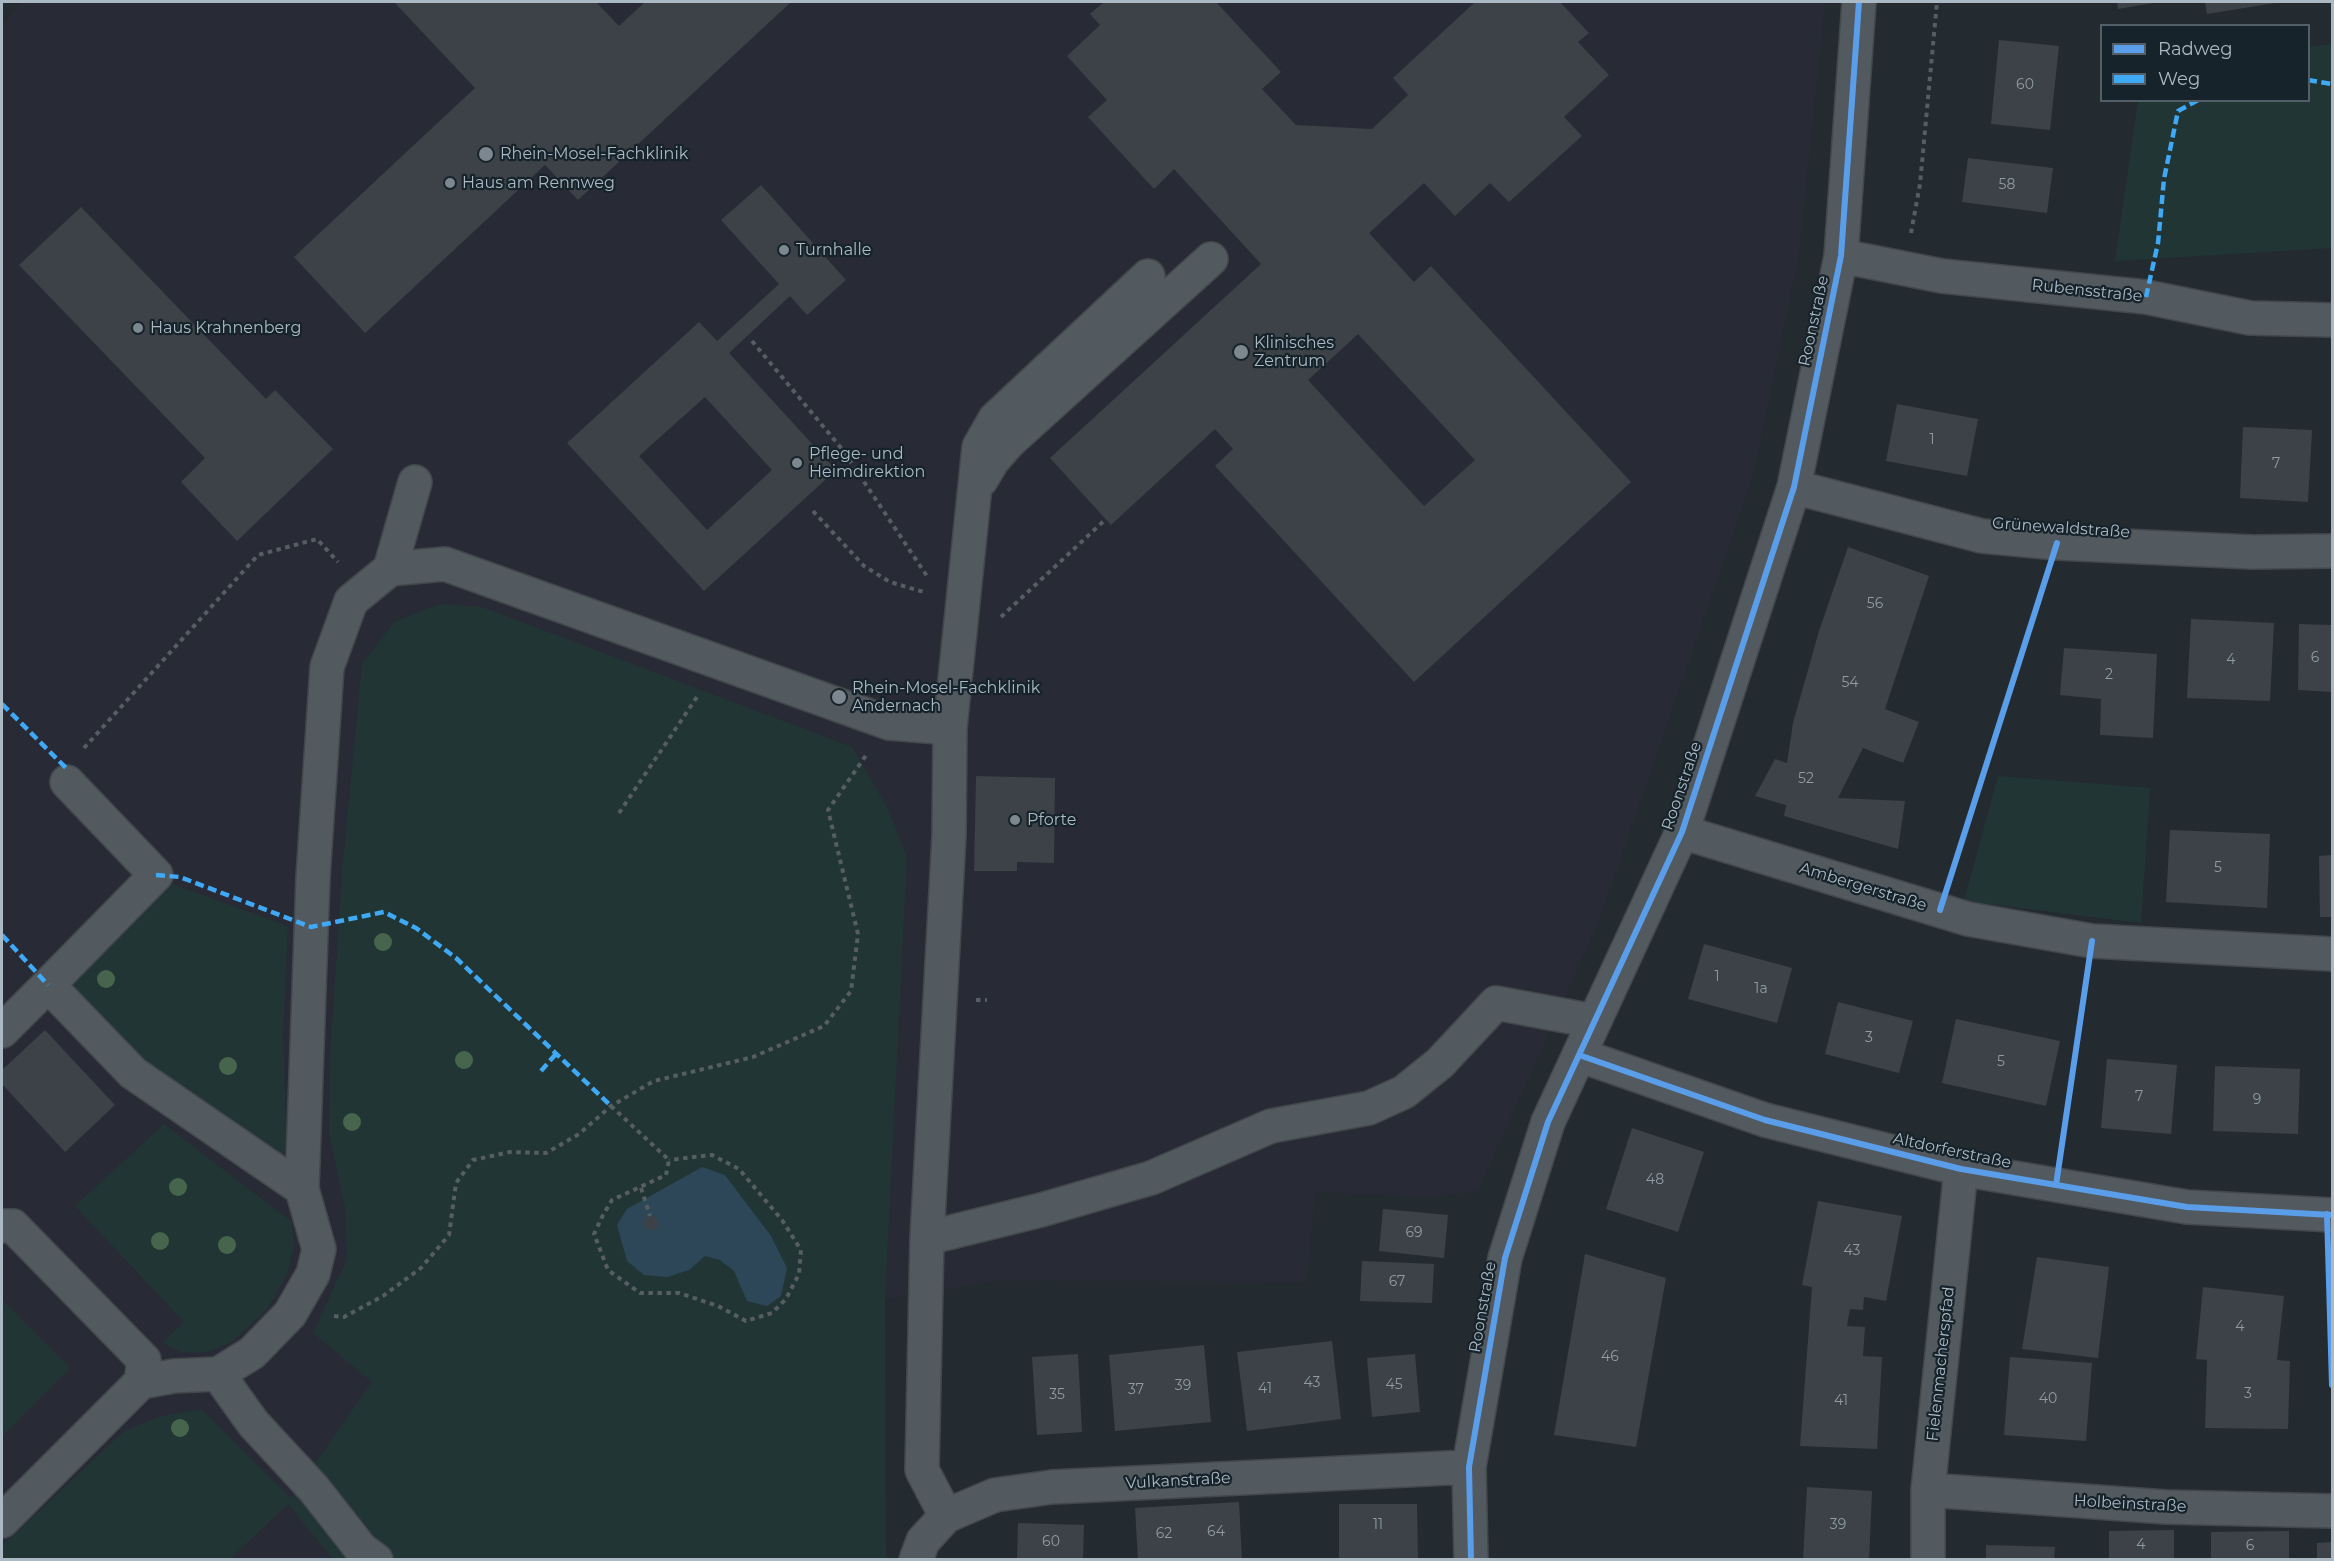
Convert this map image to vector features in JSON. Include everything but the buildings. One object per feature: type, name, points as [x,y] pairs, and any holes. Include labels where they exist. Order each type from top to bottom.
[{"type":"street","name":"Roonstraße","points":[[1472,1560],[1469,1467],[1505,1258],[1548,1122],[1682,832],[1794,487],[1841,256],[1859,2]]},
{"type":"street","name":"Rubensstraße","points":[[1841,256],[1942,276],[2146,297],[2250,318],[2332,320]]},
{"type":"street","points":[[976,489],[993,460],[1009,442],[1211,260]]},
{"type":"street","points":[[946,1516],[922,1470],[927,1238],[949,836],[950,728],[956,609],[976,489],[979,447],[995,419],[1149,276]]},
{"type":"street","points":[[390,569],[415,482]]},
{"type":"street","name":"Grünewaldstraße","points":[[1794,487],[1982,536],[2057,543],[2241,552],[2332,550]]},
{"type":"street","points":[[2,1521],[141,1382],[174,1376],[218,1374],[252,1353],[290,1314],[313,1274],[319,1249],[302,1189],[313,877],[327,667],[351,601],[390,569],[445,564],[889,723],[950,728]]},
{"type":"street","points":[[2,1031],[156,874],[67,782]]},
{"type":"street","name":"Ambergerstraße","points":[[1682,832],[1968,919],[2092,941],[2332,954]]},
{"type":"street","points":[[48,985],[133,1073],[189,1110],[265,1166],[302,1189]]},
{"type":"street","points":[[927,1238],[1041,1210],[1151,1178],[1271,1126],[1369,1108],[1404,1092],[1440,1063],[1496,1003],[1593,1022]]},
{"type":"street","name":"Altdorferstraße","points":[[1579,1055],[1765,1120],[1961,1169],[2187,1207],[2332,1215]]},
{"type":"street","name":"Fielenmacherspfad","points":[[1928,1560],[1928,1490],[1961,1169]]},
{"type":"street","points":[[2,1226],[13,1226],[144,1360],[141,1382]]},
{"type":"street","points":[[218,1374],[254,1423],[314,1490],[361,1549],[376,1560]]},
{"type":"street","name":"Vulkanstraße","points":[[916,1560],[923,1541],[946,1516],[996,1495],[1052,1487],[1469,1467]]},
{"type":"street","name":"Holbeinstraße","points":[[1928,1490],[2166,1507],[2332,1511]]},
{"type":"path","points":[[1905,269],[1920,184],[1937,2]]},
{"type":"path","points":[[752,341],[842,448],[956,609]]},
{"type":"path","points":[[813,511],[864,566],[890,582],[956,609],[990,628],[1106,519]]},
{"type":"path","points":[[67,782],[60,774],[258,555],[317,539],[363,591]]},
{"type":"path","points":[[619,813],[720,664]]},
{"type":"path","points":[[290,1314],[344,1317],[383,1296],[422,1268],[449,1235],[456,1183],[473,1160],[510,1152],[546,1153],[579,1134],[611,1106],[654,1081],[753,1058],[824,1026],[851,991],[858,934],[828,810],[889,723]]},
{"type":"path","points":[[611,1106],[669,1160],[712,1155],[739,1169],[782,1220],[801,1250],[799,1274],[786,1299],[772,1313],[746,1321],[718,1306],[679,1293],[640,1293],[608,1270],[594,1234],[612,1200],[666,1175],[669,1160]]},
{"type":"path","points":[[641,1188],[650,1216]]},
{"type":"shaded area","name":"Rhein-Mosel-Fachklinik Andernach","points":[[21,2],[1825,2],[1799,254],[1753,476],[1600,918],[1478,1191],[1430,1197],[1315,1192],[1307,1282],[1002,1280],[885,1299],[886,1559],[2,1560],[2,26]]},
{"type":"shaded area","points":[[702,1167],[725,1175],[771,1236],[787,1268],[781,1296],[767,1306],[747,1301],[734,1271],[720,1260],[705,1256],[689,1270],[667,1277],[644,1275],[627,1261],[617,1225],[627,1209]]},
{"type":"green space","points":[[2332,44],[2332,248],[2115,261],[2138,102],[2310,102],[2310,47]]},
{"type":"green space","points":[[439,604],[482,607],[852,747],[888,809],[907,857],[885,1299],[886,1559],[333,1559],[288,1504],[230,1559],[2,1560],[2,1546],[123,1432],[158,1417],[201,1409],[291,1498],[372,1382],[313,1333],[347,1259],[345,1208],[329,1133],[330,1058],[342,872],[362,664],[394,622]]},
{"type":"green space","points":[[1998,776],[2150,788],[2141,923],[1964,901]]},
{"type":"green space","points":[[170,883],[288,926],[283,1035],[287,1150],[278,1158],[184,1088],[144,1067],[78,999],[75,984],[77,967]]},
{"type":"green space","points":[[164,1124],[292,1222],[294,1247],[287,1274],[268,1308],[233,1341],[209,1352],[184,1353],[162,1343],[184,1322],[75,1206]]},
{"type":"green space","points":[[2,1300],[70,1368],[2,1436]]},
{"type":"marked path","points":[[2310,80],[2332,84]]},
{"type":"marked path","points":[[2146,297],[2158,243],[2164,179],[2178,111],[2194,102]]},
{"type":"marked path","points":[[2,704],[66,768]]},
{"type":"marked path","points":[[156,875],[180,877],[311,927],[384,912],[416,928],[456,958],[611,1106]]},
{"type":"marked path","points":[[2,935],[48,985]]},
{"type":"marked path","points":[[541,1071],[555,1055]]},
{"type":"cycle path","points":[[1471,1560],[1469,1467],[1505,1258],[1548,1122],[1682,832],[1794,487],[1841,256],[1859,2]]},
{"type":"cycle path","points":[[1940,910],[2057,543]]},
{"type":"cycle path","points":[[2056,1185],[2092,941]]},
{"type":"cycle path","points":[[1579,1055],[1765,1120],[1961,1169],[2187,1207],[2332,1215]]},
{"type":"cycle path","points":[[2327,1214],[2332,1385]]},
{"type":"place","name":"Rhein-Mosel-Fachklinik","points":[[486,154]]},
{"type":"place","name":"Haus am Rennweg","points":[[450,183]]},
{"type":"place","name":"Turnhalle","points":[[784,250]]},
{"type":"place","name":"Haus Krahnenberg","points":[[138,328]]},
{"type":"place","name":"Klinisches Zentrum","points":[[1241,352]]},
{"type":"place","name":"Pflege- und Heimdirektion","points":[[797,463]]},
{"type":"place","name":"Rhein-Mosel-Fachklinik Andernach","points":[[839,697]]},
{"type":"place","name":"Pforte","points":[[1015,820]]}]
